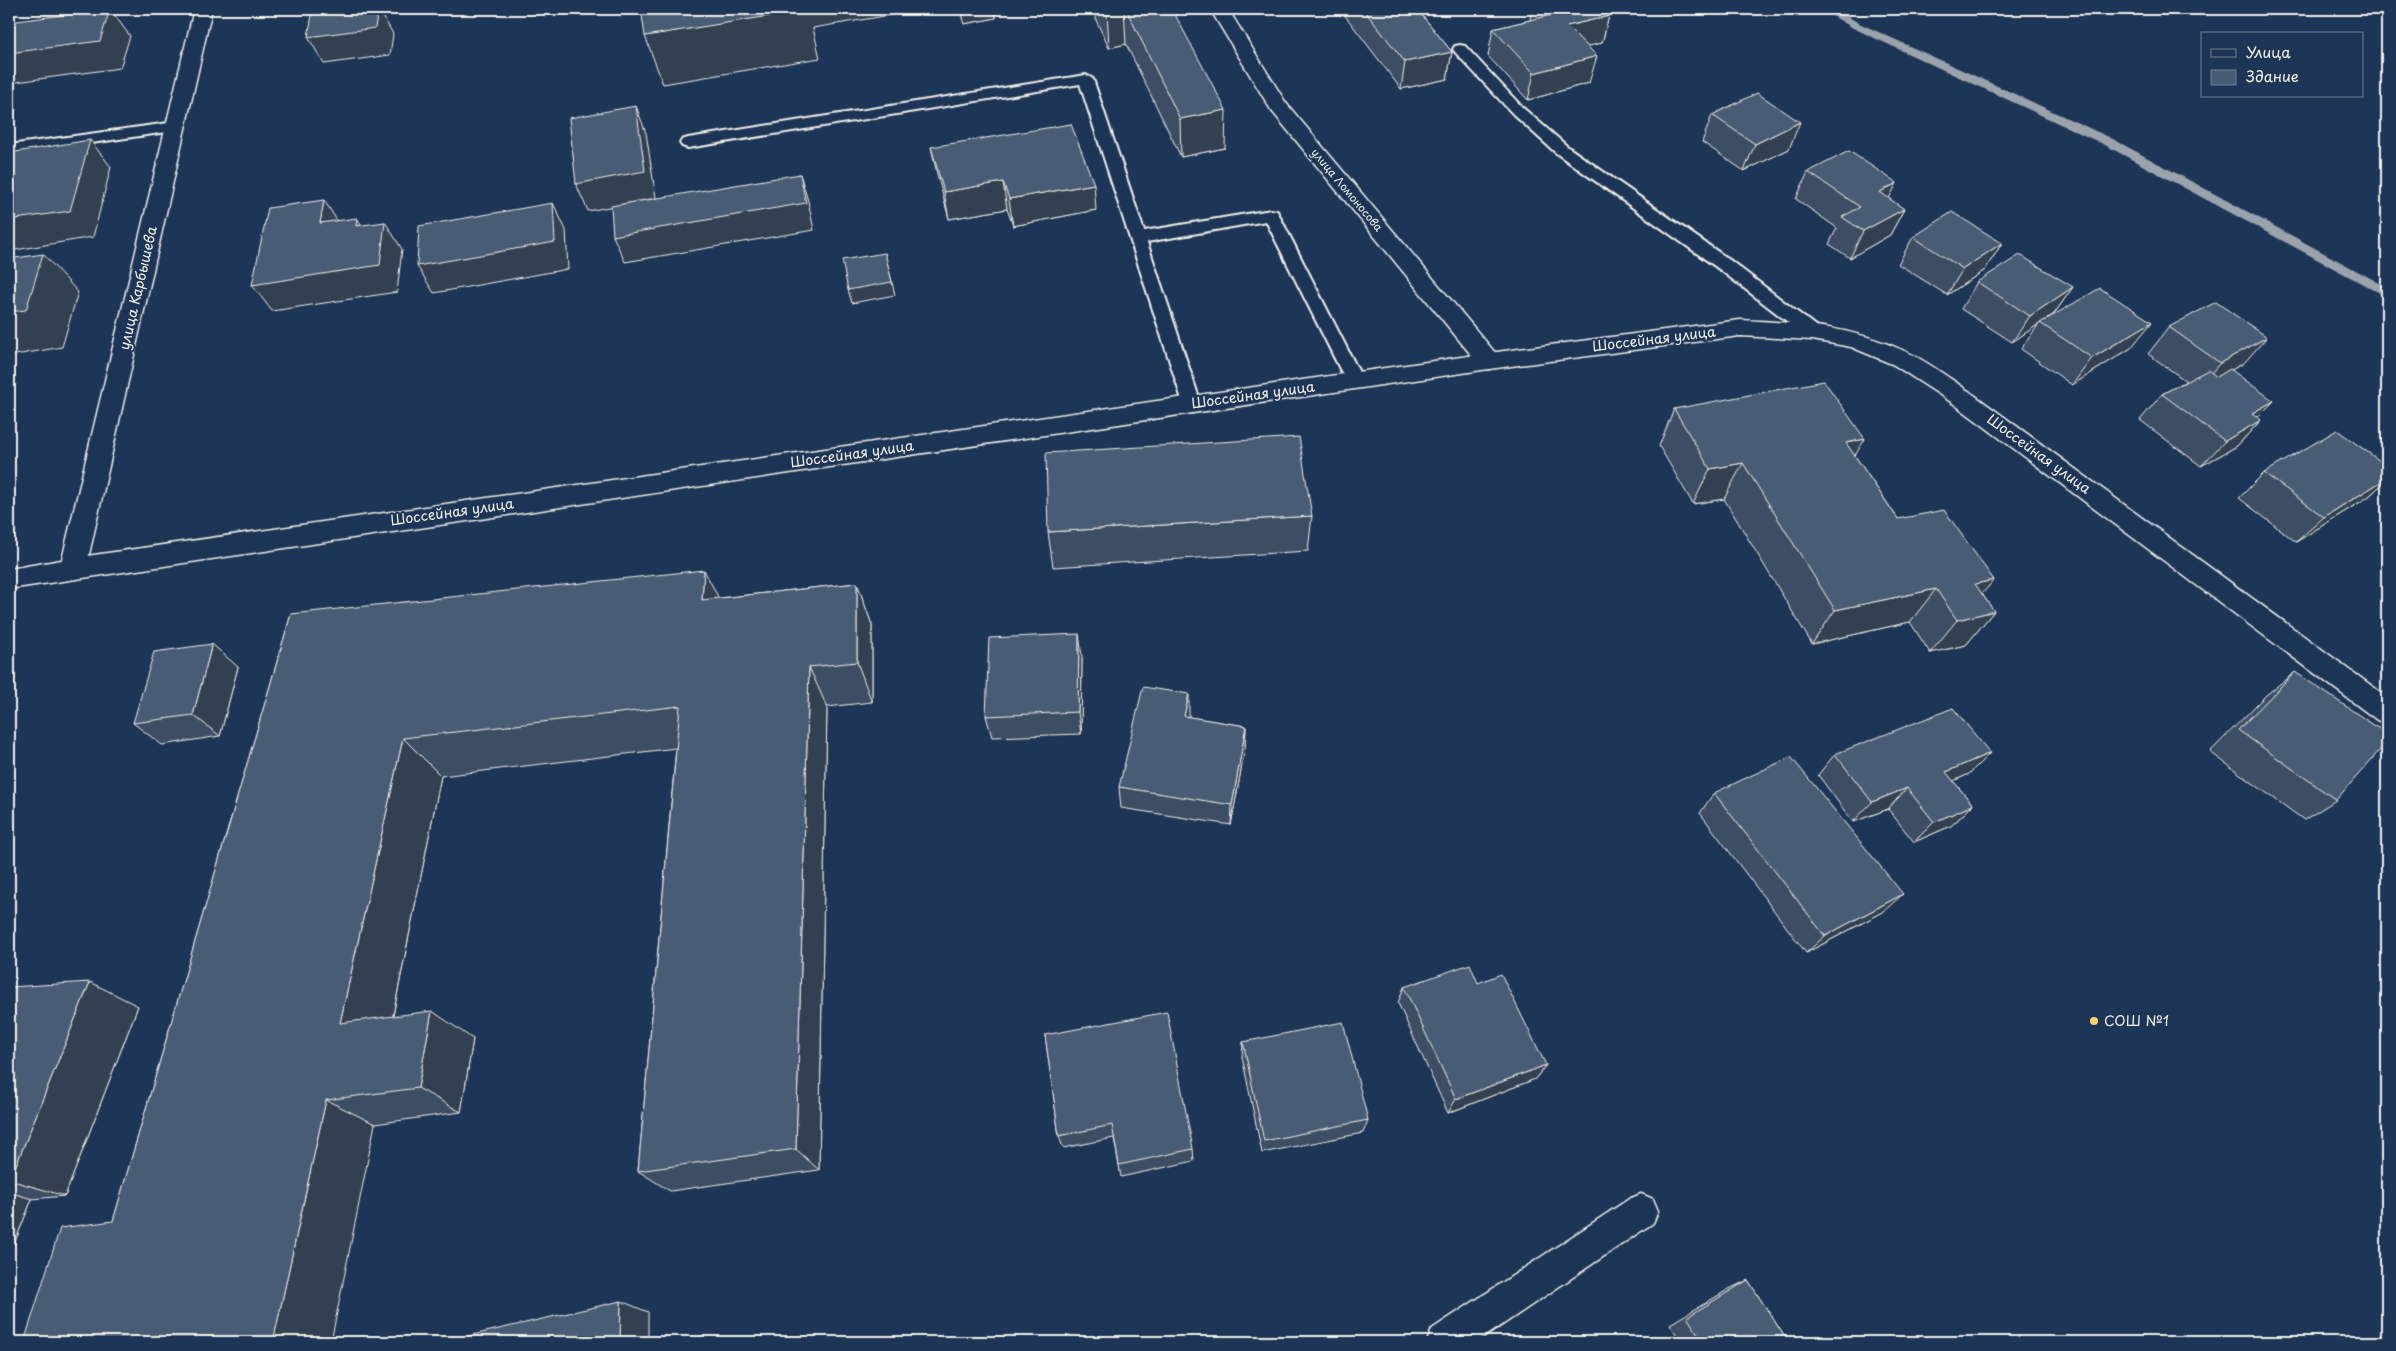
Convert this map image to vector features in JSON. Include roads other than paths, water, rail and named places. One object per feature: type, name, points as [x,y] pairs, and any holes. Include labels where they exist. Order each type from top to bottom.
[{"type":"street","name":"улица Карбышева","points":[[73,568],[203,9]]},
{"type":"street","name":"улица Ломоносова","points":[[1219,9],[1278,106],[1489,361]]},
{"type":"street","name":"Шоссейная улица","points":[[9,579],[73,568],[1489,361],[1740,328],[1812,332],[1855,340],[1902,359],[1962,398],[2387,712]]},
{"type":"street","points":[[1445,1342],[1641,1211]]},
{"type":"lane","points":[[1460,49],[1518,111],[1562,150],[1725,265],[1812,332]]},
{"type":"lane","points":[[688,144],[1086,79],[1192,404]]},
{"type":"lane","points":[[9,150],[176,127]]},
{"type":"lane","points":[[1137,238],[1271,216],[1354,380]]},
{"type":"waterway","points":[[1826,9],[1857,26],[2107,141],[2387,293]]},
{"type":"place","name":"СОШ №1","points":[[2094,1021]]}]
